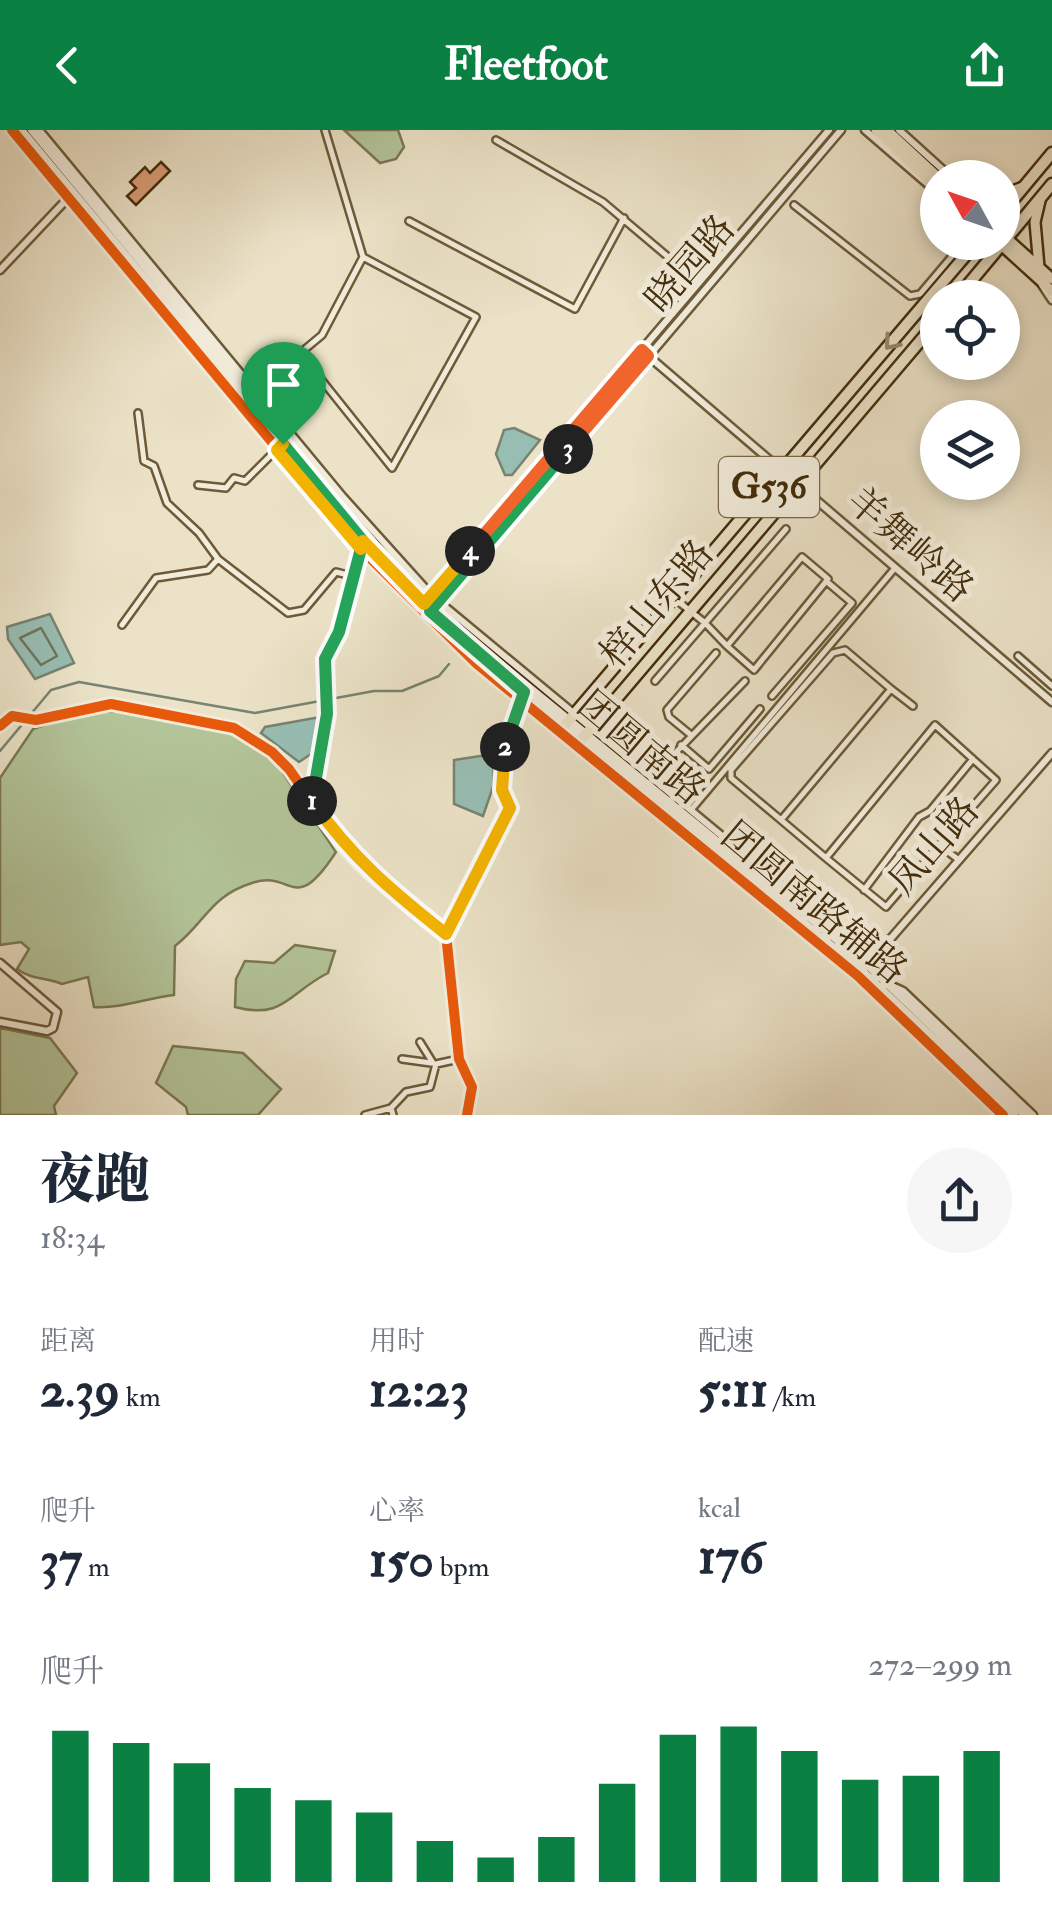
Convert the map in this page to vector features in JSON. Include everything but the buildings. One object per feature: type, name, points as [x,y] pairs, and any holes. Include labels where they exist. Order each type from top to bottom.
[{"type":"highway","points":[[1020,193],[1052,153]]},
{"type":"highway","points":[[1020,220],[1052,184]]},
{"type":"highway","name":"梓山东路","points":[[567,723],[963,260]]},
{"type":"highway","points":[[971,280],[986,260]]},
{"type":"highway","name":"梓山东路","points":[[584,736],[920,341]]},
{"type":"main road","name":"团圆南路","points":[[20,130],[362,545],[522,695],[567,723]]},
{"type":"main road","name":"团圆南路","points":[[36,130],[73,192],[253,392],[429,606],[863,971],[1014,1115]]},
{"type":"main road","points":[[876,130],[920,173]]},
{"type":"main road","points":[[887,130],[920,160]]},
{"type":"main road","points":[[1020,188],[1026,186]]},
{"type":"main road","points":[[1040,198],[1034,222],[1039,271],[1052,291]]},
{"type":"main road","points":[[1020,255],[1052,279]]},
{"type":"main road","points":[[474,635],[482,649]]},
{"type":"main road","name":"团圆南路","points":[[584,736],[649,781],[851,951],[863,971],[888,984],[1025,1115]]},
{"type":"street","points":[[0,270],[73,192],[12,130]]},
{"type":"street","points":[[36,130],[253,392],[322,335],[363,258],[325,130]]},
{"type":"street","name":"晓园路","points":[[645,353],[699,282],[830,130]]},
{"type":"street","name":"晓园路","points":[[429,606],[841,130]]},
{"type":"street","points":[[865,130],[920,176]]},
{"type":"street","points":[[899,130],[932,160]]},
{"type":"street","points":[[496,140],[624,218],[699,282]]},
{"type":"street","points":[[794,205],[910,296],[920,294],[949,260]]},
{"type":"street","points":[[410,221],[574,309],[624,218]]},
{"type":"street","points":[[300,353],[392,468],[476,317],[363,258]]},
{"type":"street","points":[[1052,269],[1039,271],[1052,300]]},
{"type":"street","name":"羊舞岭路","points":[[645,353],[1052,702]]},
{"type":"street","points":[[138,413],[144,462],[154,466],[168,503],[199,533],[218,559],[288,612],[304,610],[336,572],[352,576]]},
{"type":"street","points":[[198,486],[226,488],[234,478],[244,480],[280,447]]},
{"type":"street","points":[[655,681],[786,528]]},
{"type":"street","points":[[310,798],[324,730],[325,659],[339,632],[362,545]]},
{"type":"street","points":[[727,646],[802,557],[852,603],[772,696]]},
{"type":"street","points":[[122,624],[156,578],[208,570],[218,559]]},
{"type":"street","points":[[688,814],[894,568]]},
{"type":"street","points":[[674,598],[754,670],[826,581]]},
{"type":"street","points":[[429,606],[474,635],[584,736]]},
{"type":"street","points":[[826,858],[934,725],[996,780],[886,907],[864,890],[826,858],[781,820],[732,778],[731,770],[833,653],[845,650],[914,706]]},
{"type":"street","points":[[690,735],[670,718],[668,710],[716,653]]},
{"type":"street","points":[[1018,656],[1052,686]]},
{"type":"street","points":[[649,781],[745,681]]},
{"type":"street","points":[[781,820],[891,688]]},
{"type":"street","points":[[467,1115],[472,1087],[460,1059],[446,934],[510,808],[501,766],[522,695]]},
{"type":"street","points":[[0,726],[12,716],[27,718],[111,704],[234,728],[272,752],[345,849],[370,874],[446,934]]},
{"type":"street","points":[[681,745],[709,768],[760,709]]},
{"type":"street","name":"凤山路","points":[[863,971],[1052,753]]},
{"type":"street","points":[[864,890],[902,844],[907,832],[973,759]]},
{"type":"street","points":[[939,845],[959,860]]},
{"type":"street","points":[[888,984],[889,940]]},
{"type":"street","points":[[0,963],[56,1012],[53,1028],[47,1031],[0,1022]]},
{"type":"street","name":"团圆南路辅路","points":[[863,971],[1003,1115]]},
{"type":"street","name":"团圆南路辅路","points":[[888,984],[903,991],[1034,1115]]},
{"type":"street","points":[[364,1115],[392,1111],[406,1092],[430,1087],[434,1063],[420,1042]]},
{"type":"street","points":[[402,1059],[434,1063],[460,1059]]},
{"type":"green space","points":[[344,130],[398,130],[404,147],[396,159],[380,163]]},
{"type":"green space","points":[[123,711],[235,734],[277,764],[336,852],[311,883],[301,887],[266,880],[226,895],[175,946],[174,995],[94,1007],[88,977],[62,984],[28,975],[17,969],[29,949],[21,942],[0,945],[0,778],[33,729],[82,712]]},
{"type":"green space","points":[[295,945],[335,951],[328,973],[275,1007],[235,1007],[236,979],[245,961],[274,963]]},
{"type":"green space","points":[[0,1028],[50,1038],[77,1073],[54,1106],[56,1115],[0,1115]]},
{"type":"green space","points":[[173,1046],[243,1053],[281,1089],[258,1115],[188,1115],[186,1107],[156,1083]]},
{"type":"water","points":[[514,428],[540,440],[512,475],[505,475],[496,454],[504,430]]},
{"type":"water","points":[[50,614],[74,663],[35,679],[8,639],[7,627]]},
{"type":"water","points":[[320,717],[311,754],[299,762],[261,733],[265,727]]},
{"type":"water","points":[[493,754],[494,784],[483,816],[454,804],[454,760]]},
{"type":"waterway","points":[[0,751],[51,690],[79,682],[255,713],[374,691],[402,691],[439,676],[449,664]]},
{"type":"cycle path","points":[[12,130],[361,549],[477,664],[858,976],[1003,1115]]},
{"type":"cycle path","points":[[0,726],[12,716],[36,720],[111,704],[234,728],[272,752],[289,769],[345,849],[370,874],[446,934],[459,1059],[472,1087],[467,1115]]},
{"type":"route","points":[[283,444],[277,450],[361,549],[363,541],[424,604],[642,350],[648,356],[430,611],[524,692],[517,700],[501,766],[502,790],[510,808],[446,934],[370,874],[345,849],[310,798],[327,714],[323,689],[325,659],[339,632],[352,576],[361,549],[363,541],[283,444]]}]
